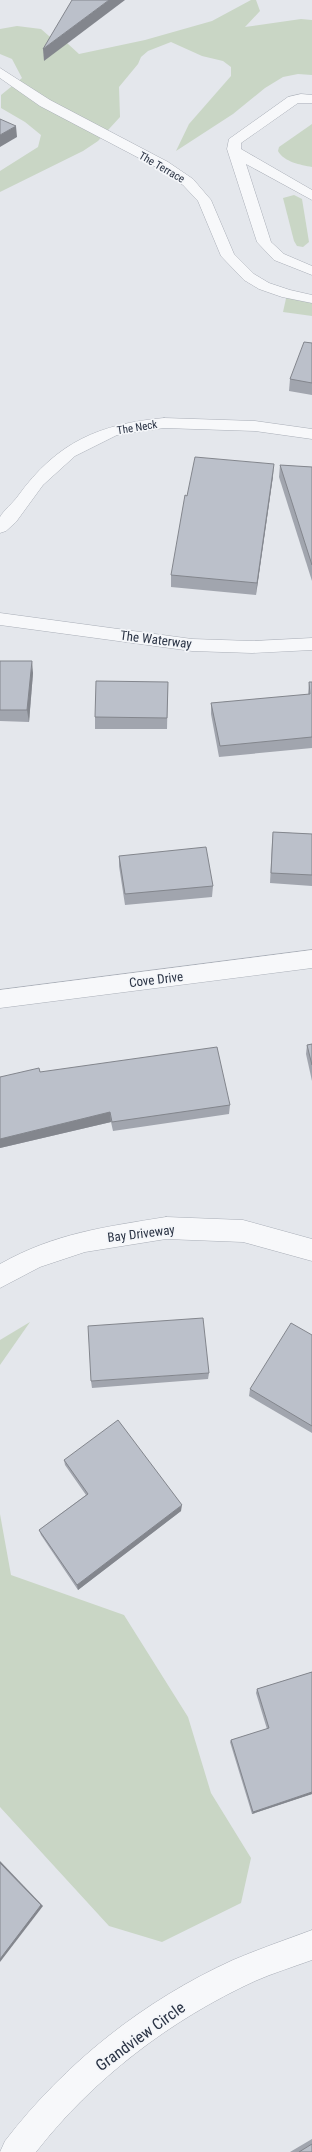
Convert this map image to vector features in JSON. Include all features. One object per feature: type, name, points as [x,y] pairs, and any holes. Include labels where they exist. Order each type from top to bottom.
[{"type":"street","name":"The Terrace","points":[[0,72],[51,106],[163,166],[188,182],[204,200],[228,256],[249,277],[264,286],[287,294],[312,299]]},
{"type":"street","points":[[312,99],[301,98],[293,100],[234,142],[236,154],[264,242],[270,251],[290,264],[312,271]]},
{"type":"street","points":[[236,154],[312,196]]},
{"type":"street","name":"The Neck","points":[[0,527],[10,518],[37,481],[69,452],[112,431],[133,426],[164,423],[255,426],[312,434]]},
{"type":"street","name":"The Waterway","points":[[0,619],[192,645],[252,647],[312,644]]},
{"type":"street","name":"Cove Drive","points":[[0,999],[312,960]]},
{"type":"street","name":"Bay Driveway","points":[[0,1277],[33,1258],[85,1241],[166,1228],[243,1231],[312,1250]]},
{"type":"street","name":"Grandview Circle","points":[[16,2152],[46,2115],[71,2088],[104,2059],[160,2017],[233,1975],[312,1945]]},
{"type":"green space","points":[[251,0],[256,0],[260,11],[245,27],[301,19],[312,20],[312,75],[298,74],[283,77],[265,88],[233,114],[176,151],[189,124],[231,76],[231,67],[223,61],[202,56],[171,42],[148,51],[141,57],[138,64],[119,87],[120,117],[98,141],[83,151],[0,192],[0,171],[38,147],[41,135],[25,122],[1,108],[1,95],[22,78],[12,59],[0,54],[0,29],[17,26],[41,29],[49,36],[67,43],[79,54],[145,40],[212,21]]},
{"type":"green space","points":[[312,124],[312,167],[284,158],[278,151],[279,147]]},
{"type":"green space","points":[[294,195],[302,199],[309,242],[303,247],[297,246],[294,241],[283,198]]},
{"type":"green space","points":[[287,294],[312,299],[312,316],[283,312]]},
{"type":"green space","points":[[30,1322],[0,1365],[0,1340]]},
{"type":"green space","points":[[0,1514],[11,1575],[124,1615],[188,1717],[211,1793],[251,1858],[241,1903],[162,1942],[109,1926],[0,1807]]},
{"type":"building","points":[[72,0],[109,0],[43,49]]},
{"type":"building","points":[[0,119],[16,126],[0,135]]},
{"type":"building","points":[[304,342],[312,343],[312,383],[290,379]]},
{"type":"building","points":[[195,457],[274,464],[257,583],[171,575],[185,495],[187,496]]},
{"type":"building","points":[[280,465],[312,467],[312,565]]},
{"type":"building","points":[[0,661],[32,661],[27,710],[0,710]]},
{"type":"building","points":[[96,681],[168,682],[167,718],[95,717]]},
{"type":"building","points":[[309,682],[312,682],[312,737],[220,746],[211,703],[310,694]]},
{"type":"building","points":[[273,832],[312,834],[312,875],[271,873]]},
{"type":"building","points":[[206,847],[213,886],[125,894],[119,856]]},
{"type":"building","points":[[312,1044],[312,1065],[307,1045]]},
{"type":"building","points":[[217,1047],[230,1105],[112,1122],[110,1112],[0,1139],[0,1077],[39,1068],[40,1072]]},
{"type":"building","points":[[203,1318],[209,1373],[91,1381],[88,1326]]},
{"type":"building","points":[[291,1323],[312,1335],[312,1426],[250,1389]]},
{"type":"building","points":[[118,1420],[182,1505],[77,1585],[39,1530],[88,1494],[64,1460]]},
{"type":"building","points":[[312,1672],[312,1792],[253,1812],[231,1740],[269,1728],[257,1689]]},
{"type":"building","points":[[0,1863],[41,1905],[0,1959]]},
{"type":"building","points":[[312,2144],[312,2152],[299,2152]]}]
